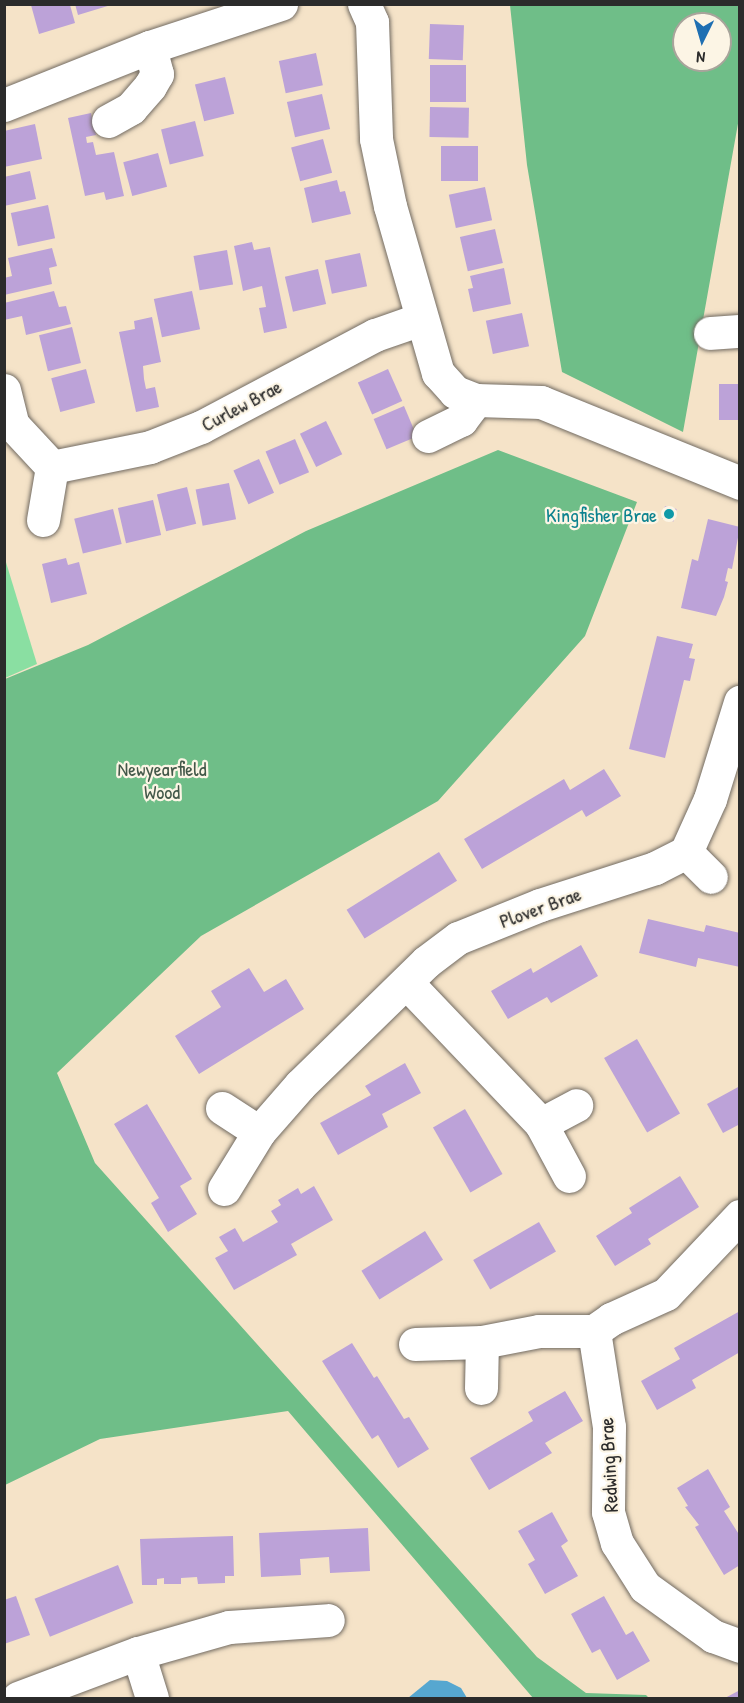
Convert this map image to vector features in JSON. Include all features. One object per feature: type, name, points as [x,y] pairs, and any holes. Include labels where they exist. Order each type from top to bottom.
[{"type":"street","points":[[4,105],[150,47],[281,4]]},
{"type":"street","points":[[364,4],[372,22],[376,139],[421,319],[438,373],[455,392],[476,400],[542,402],[580,415],[740,483]]},
{"type":"street","points":[[108,122],[131,108],[157,74],[150,47]]},
{"type":"street","name":"Curlew Brae","points":[[52,467],[150,447],[201,427],[375,335],[421,319]]},
{"type":"street","points":[[4,390],[13,425],[52,467],[43,520]]},
{"type":"street","points":[[428,436],[461,420],[476,400]]},
{"type":"street","points":[[711,877],[686,852],[710,799],[740,702]]},
{"type":"street","name":"Plover Brae","points":[[224,1189],[259,1132],[300,1085],[406,982],[458,938],[540,905],[655,868],[686,852]]},
{"type":"street","points":[[406,982],[541,1124],[569,1176]]},
{"type":"street","points":[[541,1124],[576,1105]]},
{"type":"street","points":[[222,1108],[259,1132]]},
{"type":"street","points":[[415,1344],[482,1342],[539,1331],[594,1331],[611,1319],[666,1294],[740,1216]]},
{"type":"street","name":"Redwing Brae","points":[[594,1331],[609,1427],[608,1512],[617,1543],[645,1587],[712,1636],[740,1646]]},
{"type":"street","points":[[481,1388],[482,1342]]},
{"type":"street","points":[[18,1698],[138,1653],[229,1627],[328,1620]]},
{"type":"street","points":[[138,1653],[152,1698]]},
{"type":"green space","points":[[510,5],[739,5],[739,118],[683,432],[562,372],[527,165]]},
{"type":"green space","name":"Newyearfield Wood","points":[[498,450],[637,502],[585,636],[438,801],[201,936],[57,1073],[95,1163],[537,1657],[586,1693],[646,1695],[649,1698],[533,1698],[288,1411],[100,1439],[5,1485],[5,679],[88,645],[306,531]]},
{"type":"green space","points":[[5,559],[37,664],[4,678]]},
{"type":"water","points":[[430,1680],[447,1681],[461,1688],[467,1698],[408,1698]]},
{"type":"building","points":[[75,4],[110,4],[111,5],[78,15]]},
{"type":"building","points":[[31,5],[70,5],[75,23],[39,34]]},
{"type":"building","points":[[430,24],[464,25],[463,60],[429,59]]},
{"type":"building","points":[[316,53],[323,85],[286,93],[279,61]]},
{"type":"building","points":[[430,65],[466,65],[466,102],[430,102]]},
{"type":"building","points":[[225,77],[234,114],[204,121],[195,84]]},
{"type":"building","points":[[322,94],[330,129],[295,137],[287,102]]},
{"type":"building","points":[[430,107],[469,108],[468,138],[429,137]]},
{"type":"building","points":[[91,113],[96,135],[86,137],[87,143],[93,142],[96,155],[114,152],[124,196],[106,200],[104,192],[85,196],[68,118]]},
{"type":"building","points":[[195,121],[204,156],[170,164],[161,129]]},
{"type":"building","points":[[35,124],[42,159],[4,167],[4,131]]},
{"type":"building","points":[[323,139],[332,173],[300,181],[291,148]]},
{"type":"building","points":[[441,146],[478,146],[478,181],[441,181]]},
{"type":"building","points":[[158,153],[167,187],[132,196],[123,162]]},
{"type":"building","points":[[30,171],[36,199],[4,206],[4,177]]},
{"type":"building","points":[[337,180],[340,192],[345,191],[351,214],[312,223],[304,188]]},
{"type":"building","points":[[485,187],[492,220],[456,228],[449,195]]},
{"type":"building","points":[[48,205],[55,238],[18,246],[11,213]]},
{"type":"building","points":[[495,229],[503,263],[468,271],[460,237]]},
{"type":"building","points":[[252,242],[254,250],[270,247],[287,328],[264,333],[259,308],[266,307],[262,286],[243,291],[234,246]]},
{"type":"building","points":[[52,248],[57,266],[49,268],[52,284],[4,295],[4,278],[12,276],[8,258]]},
{"type":"building","points":[[227,250],[233,284],[200,290],[194,256]]},
{"type":"building","points":[[360,253],[367,286],[332,294],[325,260]]},
{"type":"building","points":[[504,268],[511,304],[473,312],[468,289],[473,288],[470,276]]},
{"type":"building","points":[[318,269],[326,304],[293,312],[285,277]]},
{"type":"building","points":[[54,291],[59,307],[66,306],[71,324],[26,335],[22,316],[4,320],[4,303]]},
{"type":"building","points":[[192,291],[200,329],[162,337],[154,299]]},
{"type":"building","points":[[522,313],[529,346],[493,354],[486,321]]},
{"type":"building","points":[[152,317],[161,362],[143,366],[144,379],[146,389],[155,387],[159,407],[136,412],[119,332],[135,329],[134,321]]},
{"type":"building","points":[[72,327],[81,363],[48,371],[39,335]]},
{"type":"building","points":[[86,369],[95,403],[60,412],[51,378]]},
{"type":"building","points":[[388,369],[402,401],[372,414],[358,382]]},
{"type":"building","points":[[719,384],[740,384],[740,420],[719,420]]},
{"type":"building","points":[[404,406],[417,436],[387,449],[374,419]]},
{"type":"building","points":[[326,421],[342,454],[316,467],[300,434]]},
{"type":"building","points":[[295,439],[309,472],[280,485],[266,452]]},
{"type":"building","points":[[259,459],[274,493],[248,504],[233,470]]},
{"type":"building","points":[[229,483],[236,519],[203,526],[196,489]]},
{"type":"building","points":[[187,487],[196,524],[166,531],[157,494]]},
{"type":"building","points":[[153,500],[161,535],[126,543],[118,508]]},
{"type":"building","name":"Kingfisher Brae","points":[[665,506],[677,509],[673,522],[662,519]]},
{"type":"building","points":[[113,509],[122,544],[83,554],[74,519]]},
{"type":"building","points":[[708,519],[740,527],[732,569],[728,568],[725,581],[728,582],[716,616],[681,608],[692,559],[698,561]]},
{"type":"building","points":[[66,558],[68,565],[79,562],[87,594],[51,603],[42,564]]},
{"type":"building","points":[[657,636],[693,644],[689,658],[695,659],[690,681],[684,680],[665,758],[629,749]]},
{"type":"building","points":[[604,769],[621,796],[586,817],[582,810],[482,869],[464,839],[564,779],[570,790]]},
{"type":"building","points":[[439,852],[457,881],[365,939],[347,910]]},
{"type":"building","points":[[648,919],[704,932],[706,925],[740,933],[740,967],[698,958],[696,967],[639,953]]},
{"type":"building","points":[[581,945],[598,976],[551,1003],[547,997],[508,1019],[491,991],[531,968],[533,973]]},
{"type":"building","points":[[249,968],[264,992],[286,979],[304,1009],[199,1074],[175,1036],[221,1007],[211,991]]},
{"type":"building","points":[[637,1039],[680,1113],[647,1132],[604,1058]]},
{"type":"building","points":[[405,1063],[421,1093],[382,1114],[388,1127],[338,1155],[320,1123],[371,1095],[365,1086]]},
{"type":"building","points":[[740,1086],[740,1124],[723,1133],[707,1104]]},
{"type":"building","points":[[147,1104],[192,1179],[180,1186],[197,1214],[168,1232],[151,1203],[159,1198],[114,1124]]},
{"type":"building","points":[[465,1109],[502,1174],[470,1192],[433,1128]]},
{"type":"building","points":[[680,1176],[699,1207],[648,1239],[651,1244],[615,1266],[596,1236],[632,1213],[629,1208]]},
{"type":"building","points":[[314,1186],[333,1220],[291,1244],[297,1255],[234,1290],[215,1258],[228,1251],[219,1237],[235,1228],[243,1242],[278,1222],[271,1211],[281,1205],[278,1200],[298,1188],[301,1194]]},
{"type":"building","points":[[539,1222],[556,1251],[490,1289],[473,1260]]},
{"type":"building","points":[[425,1231],[443,1260],[379,1300],[361,1271]]},
{"type":"building","points":[[740,1311],[740,1352],[692,1380],[696,1388],[657,1410],[641,1381],[680,1359],[674,1348]]},
{"type":"building","points":[[352,1343],[374,1378],[377,1376],[404,1419],[409,1417],[429,1449],[398,1468],[378,1435],[372,1439],[322,1361]]},
{"type":"building","points":[[565,1391],[583,1421],[545,1443],[552,1453],[489,1490],[470,1458],[533,1421],[528,1412]]},
{"type":"building","points":[[708,1469],[730,1507],[724,1511],[740,1536],[740,1565],[724,1575],[695,1527],[699,1525],[685,1507],[688,1506],[677,1488]]},
{"type":"building","points":[[552,1512],[568,1541],[561,1546],[578,1576],[545,1594],[528,1564],[535,1560],[518,1531]]},
{"type":"building","points":[[368,1528],[370,1571],[330,1573],[329,1557],[300,1559],[301,1575],[261,1577],[259,1533]]},
{"type":"building","points":[[233,1536],[234,1576],[225,1576],[225,1583],[198,1584],[197,1577],[181,1578],[181,1584],[164,1584],[164,1578],[157,1579],[157,1585],[142,1585],[140,1539]]},
{"type":"building","points":[[118,1565],[133,1603],[50,1637],[35,1599]]},
{"type":"building","points":[[16,1596],[30,1635],[4,1644],[4,1600]]},
{"type":"building","points":[[604,1596],[626,1635],[633,1631],[650,1661],[617,1680],[600,1649],[592,1653],[571,1614]]},
{"type":"building","points":[[740,1690],[740,1698],[725,1698]]},
{"type":"place","name":"Kingfisher Brae","points":[[669,514]]}]
